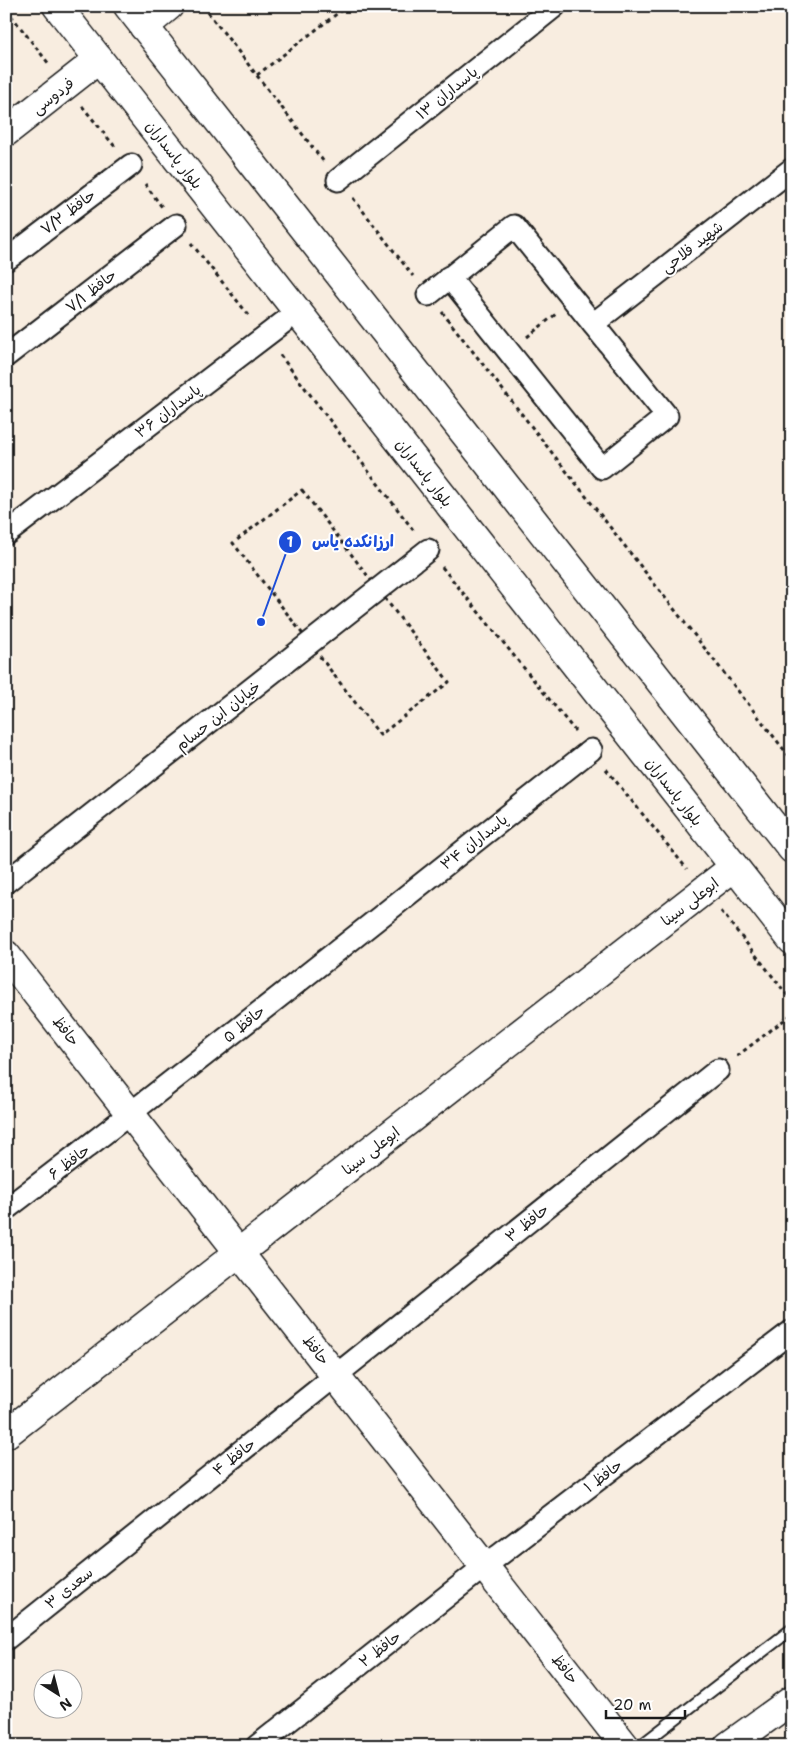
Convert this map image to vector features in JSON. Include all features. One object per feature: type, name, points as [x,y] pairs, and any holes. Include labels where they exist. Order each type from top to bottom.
[{"type":"main road","name":"بلوار پاسداران","points":[[57,6],[792,940]]},
{"type":"main road","points":[[169,6],[136,16],[788,837]]},
{"type":"main road","name":"فردوسی","points":[[6,132],[99,59]]},
{"type":"main road","name":"ابوعلی سینا","points":[[6,1434],[240,1254],[734,867]]},
{"type":"main road","name":"حافظ","points":[[6,955],[625,1746]]},
{"type":"main road","points":[[728,1746],[792,1700]]},
{"type":"street","name":"پاسداران ۱۳","points":[[338,180],[555,6]]},
{"type":"street","name":"حافظ ۷/۲","points":[[6,260],[131,165]]},
{"type":"street","name":"شهید فلاحی","points":[[593,324],[792,169]]},
{"type":"street","name":"حافظ ۷/۱","points":[[6,356],[176,225]]},
{"type":"street","points":[[428,295],[449,277],[514,226],[667,416],[602,468],[449,277]]},
{"type":"street","name":"پاسداران ۳۶","points":[[6,534],[297,312]]},
{"type":"street","name":"خیابان ابن حسام","points":[[6,882],[428,550]]},
{"type":"street","name":"پاسداران ۳۴","points":[[357,933],[591,750]]},
{"type":"street","name":"حافظ ۵","points":[[131,1114],[357,933]]},
{"type":"street","name":"حافظ ۳","points":[[336,1376],[718,1070]]},
{"type":"street","name":"حافظ ۶","points":[[6,1209],[131,1114]]},
{"type":"street","name":"حافظ ۱","points":[[485,1566],[792,1332]]},
{"type":"street","name":"حافظ ۴","points":[[131,1538],[336,1376]]},
{"type":"street","name":"سعدی ۳","points":[[6,1639],[131,1538]]},
{"type":"street","name":"حافظ ۲","points":[[257,1746],[485,1566]]},
{"type":"lane","points":[[640,1746],[792,1629]]},
{"type":"path","points":[[203,6],[792,760]]},
{"type":"path","points":[[257,75],[347,6]]},
{"type":"path","points":[[6,9],[65,86],[131,165],[176,225],[266,337],[428,550],[792,1001]]},
{"type":"path","points":[[486,369],[574,300]]},
{"type":"path","points":[[302,490],[379,590],[449,682],[380,735],[232,543],[302,490]]},
{"type":"path","points":[[718,1070],[792,1014]]},
{"type":"place","name":"ارزانکده یاس","points":[[261,622]]}]
